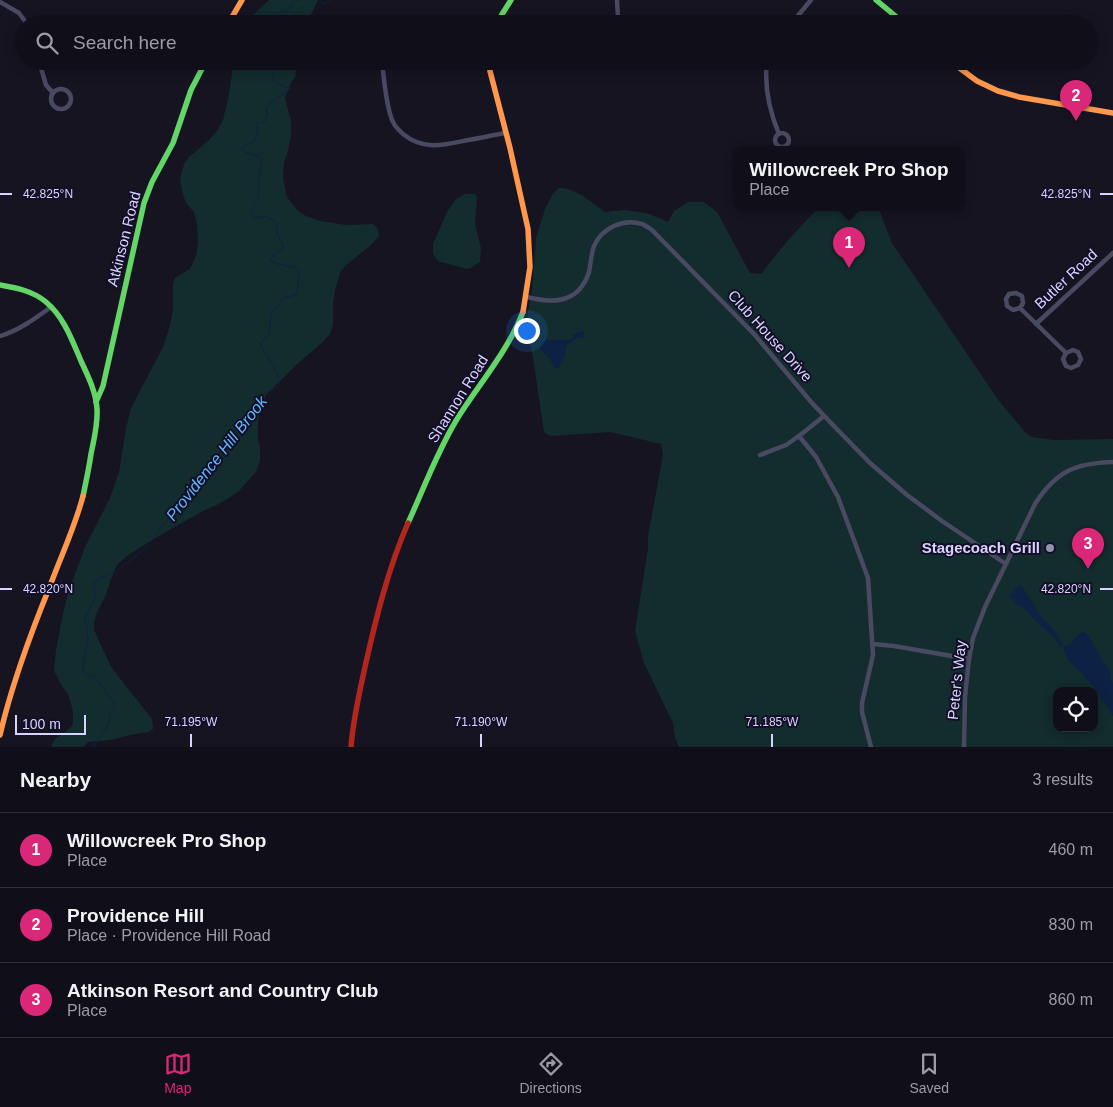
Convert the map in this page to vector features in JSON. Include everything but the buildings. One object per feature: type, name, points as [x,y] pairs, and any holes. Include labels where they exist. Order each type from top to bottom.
[{"type":"street","points":[[233,15],[242,0]]},
{"type":"street","points":[[502,15],[511,0]]},
{"type":"street","points":[[617,0],[618,15]]},
{"type":"street","points":[[798,15],[811,0]]},
{"type":"street","points":[[876,0],[894,15]]},
{"type":"street","points":[[0,2],[20,15]]},
{"type":"street","points":[[42,70],[46,85],[53,93]]},
{"type":"street","name":"Atkinson Road","points":[[96,402],[104,386],[144,203],[152,182],[173,143],[191,90],[201,70]]},
{"type":"street","points":[[384,70],[390,113],[394,123],[399,130],[417,143],[435,146],[506,133]]},
{"type":"street","name":"Shannon Road","points":[[350,747],[353,724],[375,621],[382,594],[406,528],[431,469],[453,427],[513,336],[522,316],[527,297],[530,240],[490,70]]},
{"type":"street","points":[[766,70],[767,95],[779,134]]},
{"type":"street","points":[[963,70],[982,84],[1003,93],[1113,113]]},
{"type":"street","points":[[61,89],[69,93],[71,99],[67,107],[59,109],[54,106],[51,101],[53,93],[61,89]]},
{"type":"street","name":"Club House Drive","points":[[527,297],[548,301],[560,301],[571,297],[586,280],[594,247],[606,230],[616,225],[632,222],[642,224],[661,237],[754,334],[824,416],[865,458],[942,522],[1006,564]]},
{"type":"street","name":"Butler Road","points":[[1036,324],[1113,253]]},
{"type":"street","points":[[0,285],[28,291],[43,300],[62,320],[72,340],[96,402],[95,431],[88,475],[80,507],[17,672],[8,699],[0,736]]},
{"type":"street","points":[[0,336],[51,307]]},
{"type":"street","points":[[1020,308],[1066,353]]},
{"type":"street","points":[[760,455],[786,444],[824,416]]},
{"type":"street","points":[[799,436],[816,457],[838,497],[865,568],[869,586],[872,654],[862,703],[862,712],[871,747]]},
{"type":"street","name":"Peter's Way","points":[[964,747],[965,698],[973,638],[980,617],[1035,504],[1051,483],[1064,473],[1095,462],[1113,462]]},
{"type":"street","points":[[872,644],[969,659]]},
{"type":"green space","points":[[269,0],[318,0],[310,15],[253,15]]},
{"type":"green space","points":[[233,70],[296,70],[295,77],[285,98],[291,121],[291,136],[284,162],[283,178],[287,197],[298,211],[306,216],[320,221],[346,225],[373,224],[378,229],[379,236],[345,266],[340,273],[333,303],[333,325],[330,334],[266,395],[260,409],[258,421],[260,460],[256,472],[238,492],[127,556],[118,564],[114,571],[105,597],[97,612],[94,630],[111,667],[152,719],[153,729],[149,732],[111,740],[88,742],[83,747],[52,747],[56,738],[72,726],[73,722],[73,711],[68,694],[54,671],[56,650],[68,593],[85,547],[110,498],[119,472],[131,408],[163,347],[173,310],[173,283],[175,278],[190,269],[196,256],[198,243],[197,224],[194,212],[186,203],[180,178],[184,164],[189,157],[217,131],[223,120]]},
{"type":"green space","points":[[559,188],[571,190],[583,196],[605,212],[625,210],[647,213],[668,222],[674,211],[688,202],[704,202],[717,212],[750,273],[761,274],[788,240],[815,211],[880,211],[892,243],[999,401],[1026,433],[1031,437],[1054,440],[1113,439],[1113,747],[679,747],[673,723],[644,663],[635,631],[648,549],[648,536],[663,455],[661,444],[610,432],[550,436],[544,432],[526,323],[532,289],[536,238],[545,209],[552,195]]},
{"type":"green space","points":[[465,194],[475,194],[477,198],[475,224],[481,248],[480,262],[466,269],[438,261],[433,254],[433,244],[447,212],[456,199]]},
{"type":"water","points":[[584,332],[584,338],[576,338],[567,345],[561,364],[557,369],[555,368],[540,349],[540,344],[546,340],[569,340],[574,338],[573,334]]},
{"type":"water","points":[[1021,585],[1038,612],[1061,642],[1063,642],[1060,647],[1052,635],[1036,622],[1025,609],[1015,603],[1010,596]]},
{"type":"water","points":[[1083,632],[1088,635],[1111,674],[1111,681],[1113,683],[1113,716],[1098,694],[1098,687],[1093,687],[1069,661],[1063,648],[1066,645],[1069,646]]},
{"type":"waterway","name":"Providence Hill Brook","points":[[273,15],[274,13],[288,11],[293,3],[298,0]]},
{"type":"waterway","name":"Providence Hill Brook","points":[[319,0],[324,4],[330,0]]},
{"type":"waterway","name":"Providence Hill Brook","points":[[94,747],[108,725],[110,714],[115,704],[95,677],[85,675],[83,671],[88,640],[85,618],[96,596],[93,582],[117,571],[148,546],[200,480],[261,396],[280,385],[275,368],[260,343],[269,333],[271,314],[284,298],[296,295],[298,268],[277,264],[270,260],[275,253],[283,249],[283,244],[278,236],[275,221],[266,217],[254,217],[250,214],[257,200],[262,160],[259,156],[244,152],[242,147],[254,142],[258,132],[256,124],[265,121],[268,114],[266,109],[269,104],[291,89],[277,83],[272,78],[276,70]]},
{"type":"traffic: fast","points":[[502,15],[511,0]]},
{"type":"traffic: fast","points":[[876,0],[894,15]]},
{"type":"traffic: fast","points":[[96,402],[103,386],[144,203],[152,182],[173,143],[191,90],[201,70]]},
{"type":"traffic: fast","points":[[0,285],[30,293],[41,298],[52,308],[67,329],[91,384],[95,396],[97,420],[83,496]]},
{"type":"traffic: fast","points":[[408,523],[437,457],[457,419],[501,354],[523,312]]},
{"type":"traffic: slow","points":[[233,15],[242,0]]},
{"type":"traffic: slow","points":[[490,70],[528,229],[530,267],[523,312]]},
{"type":"traffic: slow","points":[[962,70],[977,81],[998,91],[1019,97],[1113,113]]},
{"type":"traffic: slow","points":[[0,735],[22,659],[72,530],[83,496]]},
{"type":"traffic: jam","points":[[351,747],[358,697],[378,612],[394,558],[408,523]]},
{"type":"place","name":"Providence Hill","points":[[1076,121]]},
{"type":"place","name":"Willowcreek Pro Shop","points":[[849,268]]},
{"type":"place","name":"Stagecoach Grill","points":[[1050,548]]},
{"type":"place","name":"Atkinson Resort and Country Club","points":[[1088,569]]}]
